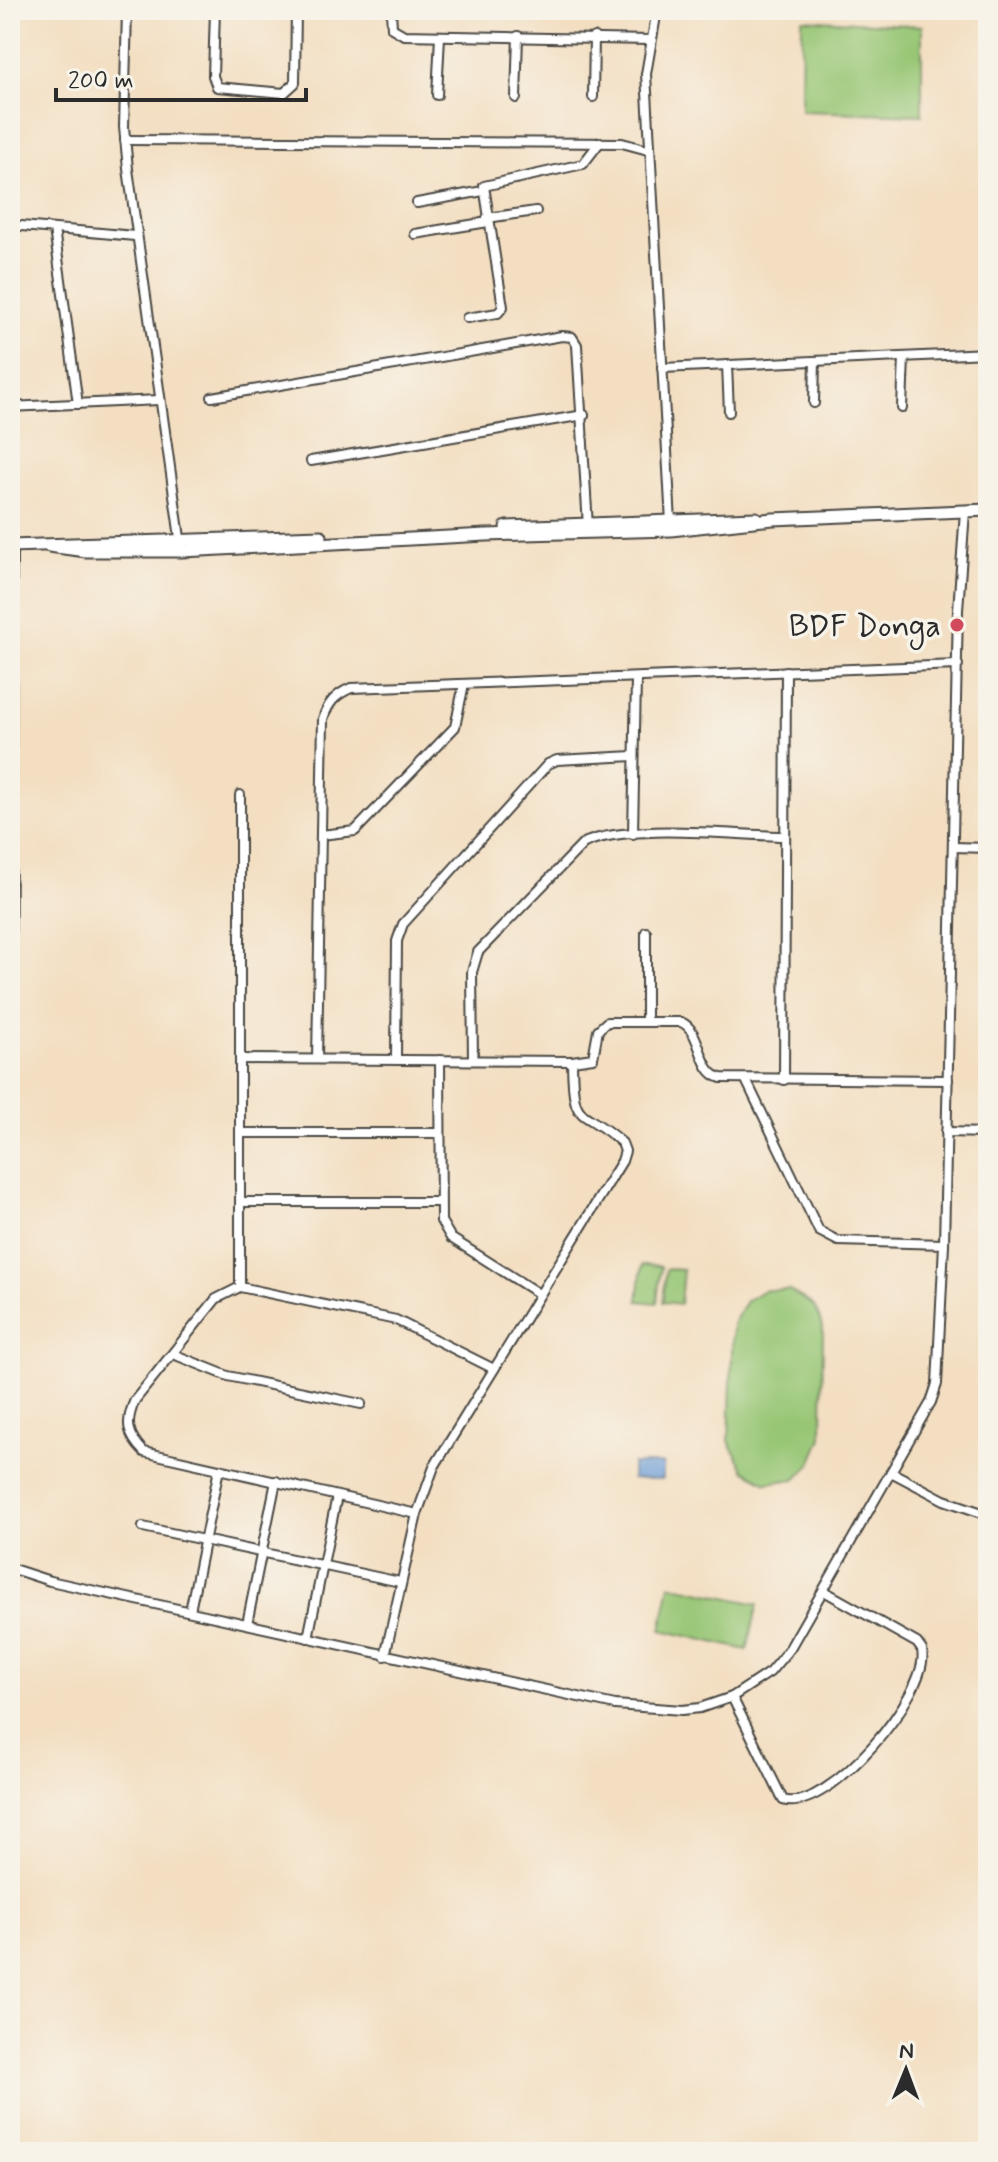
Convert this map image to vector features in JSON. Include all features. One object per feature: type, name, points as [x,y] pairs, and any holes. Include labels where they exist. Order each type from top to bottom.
[{"type":"main road","points":[[11,546],[49,546],[86,551],[988,510]]},
{"type":"street","points":[[127,10],[125,140],[135,236],[181,546]]},
{"type":"street","points":[[215,10],[213,76],[217,87],[284,93],[295,83],[296,10]]},
{"type":"street","points":[[391,10],[395,32],[440,36],[650,40]]},
{"type":"street","points":[[657,10],[646,74],[648,150],[671,525]]},
{"type":"street","points":[[986,10],[988,63]]},
{"type":"street","points":[[437,95],[440,36]]},
{"type":"street","points":[[516,98],[518,36]]},
{"type":"street","points":[[593,97],[594,37]]},
{"type":"street","points":[[125,140],[600,142],[627,143],[648,150]]},
{"type":"street","points":[[467,318],[498,313],[503,307],[483,191],[487,183],[583,164],[600,142]]},
{"type":"street","points":[[417,203],[483,191]]},
{"type":"street","points":[[415,234],[536,211]]},
{"type":"street","points":[[10,225],[135,236]]},
{"type":"street","points":[[54,229],[78,404]]},
{"type":"street","points":[[212,397],[564,336],[576,341],[584,415],[588,528]]},
{"type":"street","points":[[662,368],[988,353]]},
{"type":"street","points":[[902,408],[904,357]]},
{"type":"street","points":[[814,403],[815,361]]},
{"type":"street","points":[[727,365],[729,412]]},
{"type":"street","points":[[10,407],[159,400]]},
{"type":"street","points":[[311,461],[584,415]]},
{"type":"street","points":[[10,1568],[50,1581],[385,1656],[640,1708],[682,1710],[732,1697],[770,1672],[790,1648],[824,1591],[937,1384],[944,1244],[958,665],[965,511]]},
{"type":"street","points":[[10,1071],[11,546]]},
{"type":"street","points":[[317,1059],[323,719],[332,700],[351,688],[958,665]]},
{"type":"street","points":[[784,1080],[786,671]]},
{"type":"street","points":[[633,834],[636,679]]},
{"type":"street","points":[[321,835],[355,831],[445,737],[459,717],[464,684]]},
{"type":"street","points":[[396,1059],[397,941],[403,924],[548,764],[557,760],[634,756]]},
{"type":"street","points":[[240,795],[240,1287]]},
{"type":"street","points":[[473,1060],[472,972],[478,952],[584,843],[600,836],[633,834],[784,836]]},
{"type":"street","points":[[953,847],[988,848]]},
{"type":"street","points":[[646,932],[646,1022]]},
{"type":"street","points":[[241,1059],[572,1061],[593,1058],[598,1030],[607,1022],[646,1022],[687,1024],[715,1076],[746,1080],[948,1080]]},
{"type":"street","points":[[440,1060],[438,1202],[441,1221],[451,1238],[539,1294]]},
{"type":"street","points":[[385,1656],[417,1514],[434,1467],[622,1161],[625,1151],[614,1135],[580,1114],[573,1104],[572,1061]]},
{"type":"street","points":[[746,1080],[819,1231],[827,1238],[944,1244]]},
{"type":"street","points":[[946,1132],[988,1133]]},
{"type":"street","points":[[241,1133],[439,1133]]},
{"type":"street","points":[[241,1202],[438,1202]]},
{"type":"street","points":[[417,1514],[144,1452],[132,1440],[128,1426],[135,1400],[216,1299],[240,1287],[396,1320],[494,1369]]},
{"type":"street","points":[[173,1354],[228,1376],[361,1404]]},
{"type":"street","points":[[190,1611],[219,1469]]},
{"type":"street","points":[[891,1472],[944,1500],[988,1515]]},
{"type":"street","points":[[247,1624],[276,1481]]},
{"type":"street","points":[[308,1638],[337,1496]]},
{"type":"street","points":[[143,1527],[260,1555],[400,1582]]},
{"type":"street","points":[[732,1697],[783,1800],[804,1801],[860,1762],[891,1723],[921,1671],[922,1650],[917,1643],[824,1591]]},
{"type":"green space","points":[[802,19],[922,26],[922,115],[801,111]]},
{"type":"green space","points":[[642,1265],[661,1266],[657,1303],[638,1301]]},
{"type":"green space","points":[[666,1269],[683,1270],[680,1304],[663,1302]]},
{"type":"green space","points":[[764,1290],[789,1290],[814,1306],[823,1327],[822,1438],[810,1466],[795,1479],[767,1483],[745,1471],[729,1441],[733,1324],[746,1301]]},
{"type":"green space","points":[[670,1585],[758,1604],[747,1650],[661,1630]]},
{"type":"water","points":[[632,1464],[663,1464],[663,1479],[632,1479]]},
{"type":"place","name":"BDF Donga","points":[[957,625]]}]
